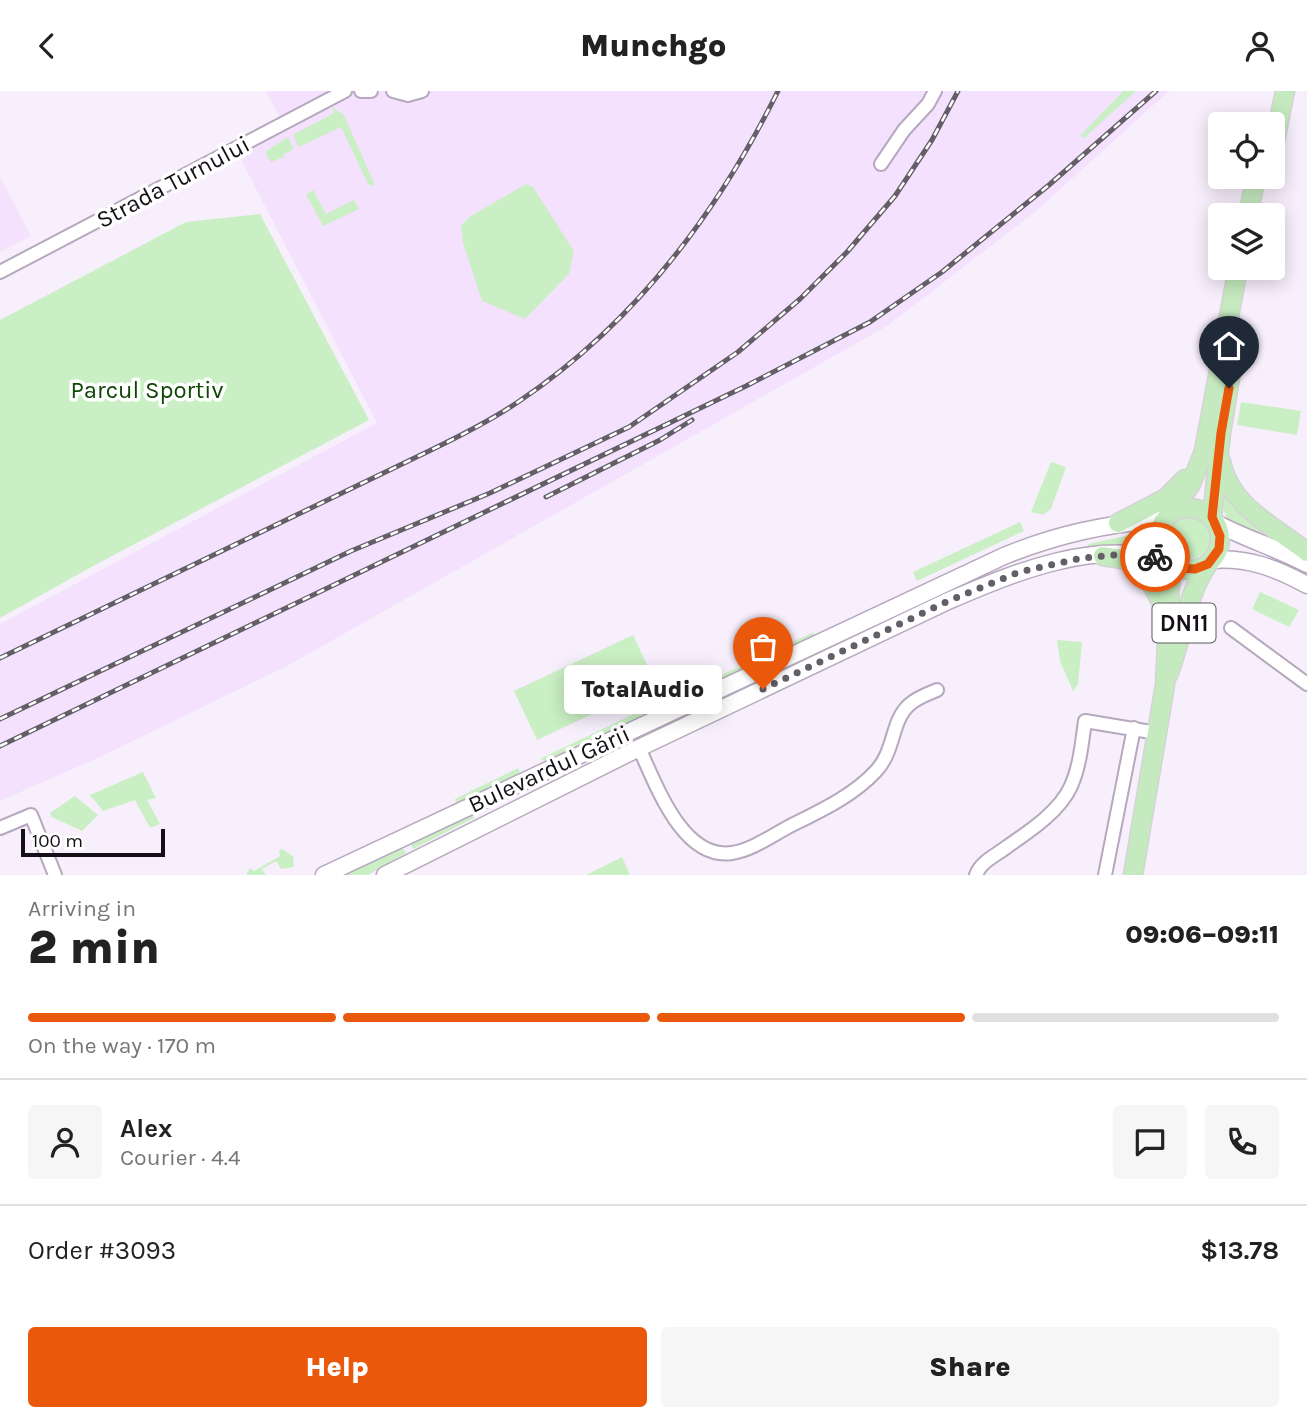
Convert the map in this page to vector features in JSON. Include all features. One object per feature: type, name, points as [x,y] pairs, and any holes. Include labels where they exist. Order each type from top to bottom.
[{"type":"main road","points":[[1269,112],[1273,91]]},
{"type":"main road","points":[[1281,112],[1285,91]]},
{"type":"main road","points":[[1236,280],[1208,431],[1199,463],[1191,484],[1159,529],[1158,543],[1169,563],[1187,570],[1225,559],[1261,563],[1307,585]]},
{"type":"main road","points":[[1210,562],[1220,543],[1214,520],[1219,447],[1248,280]]},
{"type":"main road","points":[[1219,447],[1223,471],[1233,492],[1247,507],[1307,552]]},
{"type":"main road","points":[[1118,523],[1166,498],[1199,463]]},
{"type":"main road","points":[[1168,516],[1188,507],[1205,512],[1240,536],[1278,549],[1307,564]]},
{"type":"main road","name":"Bulevardul Gării","points":[[324,875],[1004,555],[1043,540],[1118,523],[1168,516]]},
{"type":"main road","name":"Bulevardul Gării","points":[[385,875],[639,748],[987,584],[1058,562],[1103,556],[1136,553],[1169,563]]},
{"type":"main road","points":[[1103,556],[1129,562],[1139,569],[1169,618]]},
{"type":"main road","name":"DN11","points":[[1165,685],[1178,652],[1189,601],[1198,578],[1210,562]]},
{"type":"main road","name":"DN11","points":[[1133,875],[1165,685],[1169,563]]},
{"type":"street","name":"Strada Turnului","points":[[0,272],[345,91]]},
{"type":"street","points":[[361,91],[371,91]]},
{"type":"street","points":[[393,91],[408,95],[422,91]]},
{"type":"street","points":[[881,164],[904,130],[928,104],[935,91]]},
{"type":"street","points":[[1231,628],[1307,684]]},
{"type":"street","points":[[639,748],[677,824],[696,844],[719,853],[733,853],[756,844],[855,791],[877,770],[892,744],[898,719],[906,707],[937,690]]},
{"type":"street","points":[[976,875],[984,863],[1053,810],[1067,793],[1075,776],[1085,721],[1157,733]]},
{"type":"street","points":[[1105,875],[1134,728]]},
{"type":"street","points":[[0,828],[31,815],[55,875]]},
{"type":"shaded area","points":[[266,91],[1169,91],[1035,212],[887,326],[287,666],[104,755],[0,801],[0,624],[377,423],[234,146],[282,121]]},
{"type":"shaded area","points":[[0,177],[31,236],[0,252]]},
{"type":"green space","points":[[1123,91],[1136,91],[1084,138],[1080,136]]},
{"type":"green space","points":[[332,107],[344,115],[373,186],[368,184],[341,127],[299,147],[293,135],[334,113]]},
{"type":"green space","points":[[288,137],[294,149],[271,162],[265,152]]},
{"type":"green space","points":[[526,184],[533,187],[574,251],[569,274],[525,319],[482,301],[463,243],[461,226],[469,217]]},
{"type":"green space","points":[[313,190],[326,214],[354,200],[359,209],[323,226],[306,194]]},
{"type":"green space","name":"Parcul Sportiv","points":[[260,214],[369,420],[0,618],[0,320],[186,222]]},
{"type":"green space","points":[[1241,402],[1301,411],[1297,435],[1237,425]]},
{"type":"green space","points":[[1051,462],[1066,467],[1051,509],[1043,515],[1031,512]]},
{"type":"green space","points":[[1223,487],[1274,536],[1256,534],[1227,518],[1222,506]]},
{"type":"green space","points":[[1189,517],[1204,523],[1210,538],[1204,553],[1189,559],[1174,553],[1168,538],[1174,523]]},
{"type":"green space","points":[[1020,522],[1024,531],[917,581],[913,572]]},
{"type":"green space","points":[[1148,531],[1150,549],[1089,551],[1088,544]]},
{"type":"green space","points":[[1260,592],[1299,610],[1289,627],[1252,609]]},
{"type":"green space","points":[[814,632],[812,639],[691,692],[691,689]]},
{"type":"green space","points":[[633,635],[656,684],[537,740],[514,691]]},
{"type":"green space","points":[[1057,640],[1082,642],[1078,684],[1073,691],[1060,661]]},
{"type":"green space","points":[[671,696],[668,705],[662,710],[548,762],[540,759]]},
{"type":"green space","points":[[518,768],[521,775],[456,803],[455,799]]},
{"type":"green space","points":[[143,772],[156,798],[147,800],[160,824],[150,828],[135,800],[103,811],[90,795]]},
{"type":"green space","points":[[75,796],[98,815],[82,831],[52,817],[50,813]]},
{"type":"green space","points":[[472,814],[474,818],[413,849],[410,843]]},
{"type":"green space","points":[[402,847],[406,853],[368,875],[338,875]]},
{"type":"green space","points":[[282,849],[293,856],[294,867],[281,869],[276,861],[262,869],[266,875],[246,875],[250,868],[254,871],[280,856],[279,850]]},
{"type":"green space","points":[[622,857],[630,875],[586,875]]},
{"type":"railway","points":[[0,658],[441,445],[486,422],[560,372],[599,338],[668,264],[728,181],[778,91]]},
{"type":"railway","points":[[0,719],[351,551],[490,493],[629,427],[738,352],[800,299],[847,252],[895,196],[932,140],[958,91]]},
{"type":"railway","points":[[0,746],[746,386],[870,322],[942,272],[1049,185],[1156,91]]},
{"type":"railway","points":[[546,497],[660,440],[692,420]]},
{"type":"way so far","points":[[763,689],[948,601],[1019,572],[1082,558],[1136,553],[1155,557]]},
{"type":"place","name":"TotalAudio","points":[[763,689]]},
{"type":"route","points":[[1155,557],[1187,570],[1208,564],[1219,549],[1219,529],[1212,517],[1229,388]]}]
